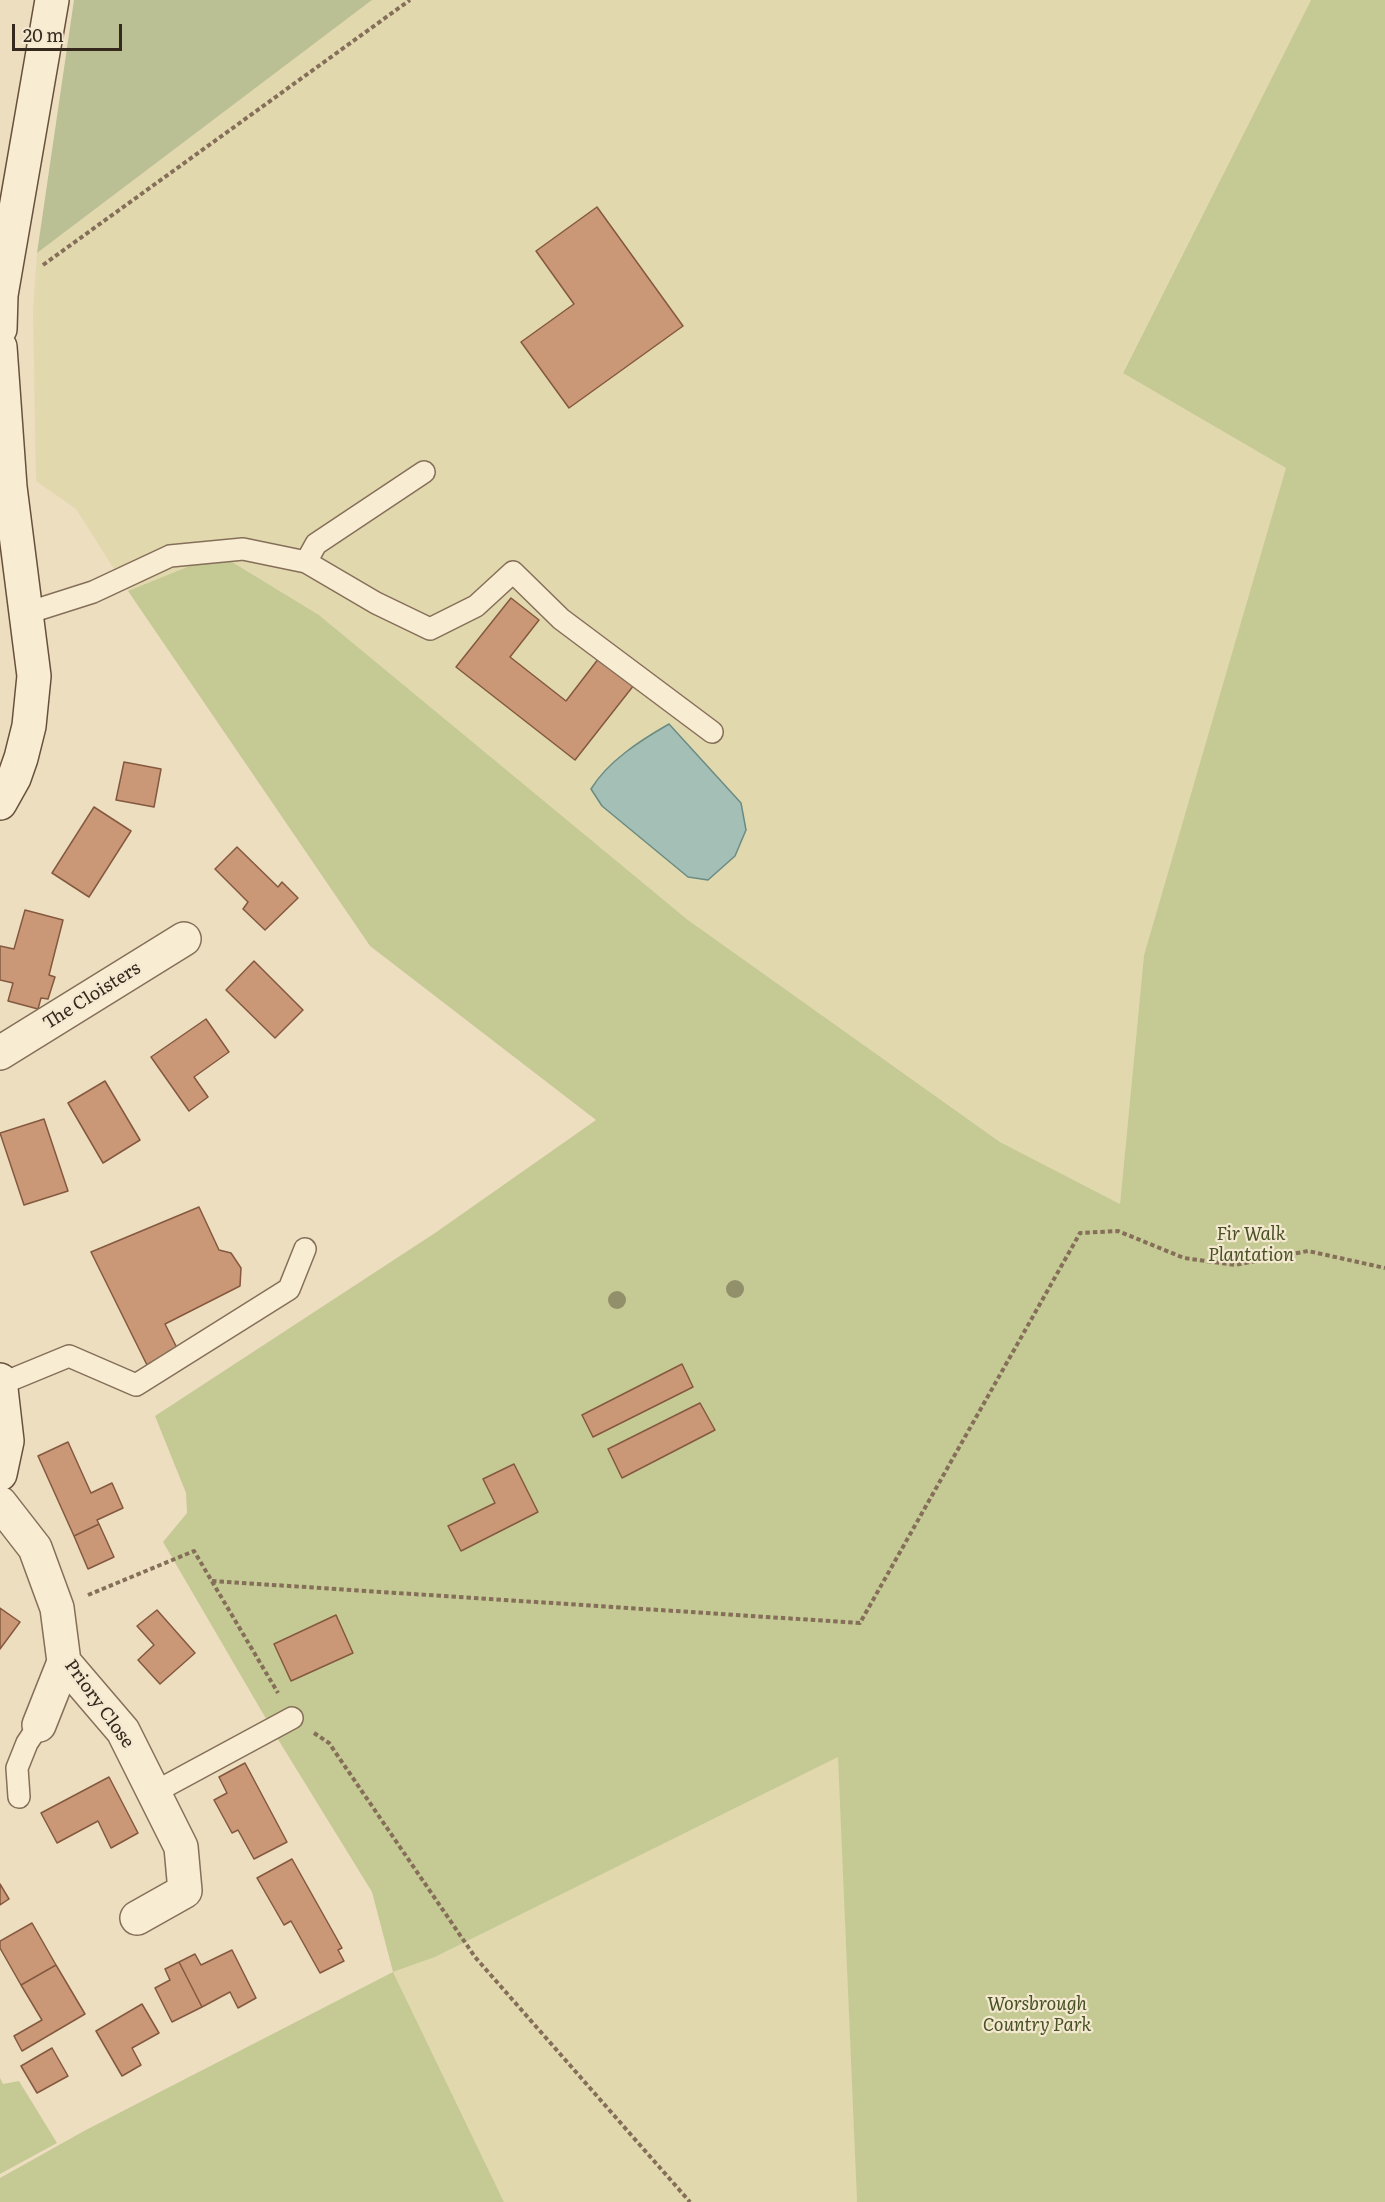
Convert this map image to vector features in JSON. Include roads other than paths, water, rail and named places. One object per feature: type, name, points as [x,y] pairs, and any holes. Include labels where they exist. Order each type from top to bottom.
[{"type":"street","points":[[0,329],[1,295],[52,0]]},
{"type":"street","points":[[0,346],[6,502],[27,613],[34,676],[29,726],[14,778],[0,803]]},
{"type":"street","name":"The Cloisters","points":[[0,1053],[184,939]]},
{"type":"street","points":[[0,1474],[7,1442],[1,1382]]},
{"type":"street","name":"Priory Close","points":[[0,1503],[35,1548],[57,1608],[64,1662],[123,1731],[181,1847],[185,1891],[137,1918]]},
{"type":"street","points":[[39,1725],[64,1662]]},
{"type":"lane","points":[[306,562],[316,544],[424,472]]},
{"type":"lane","points":[[27,613],[93,592],[170,556],[243,549],[306,562],[376,603],[430,629],[476,606],[513,572],[561,619],[712,732]]},
{"type":"lane","points":[[1,1382],[69,1356],[136,1386],[288,1288],[305,1249]]},
{"type":"lane","points":[[154,1792],[292,1718]]},
{"type":"lane","points":[[19,1797],[17,1768],[27,1743],[39,1725]]},
{"type":"water","points":[[669,724],[741,803],[746,830],[735,856],[708,880],[688,877],[602,806],[591,789],[616,760],[636,744]]},
{"type":"park label","name":"Fir Walk Plantation","points":[[1251,1245]]},
{"type":"park label","name":"Worsbrough Country Park","points":[[1037,2015]]}]
